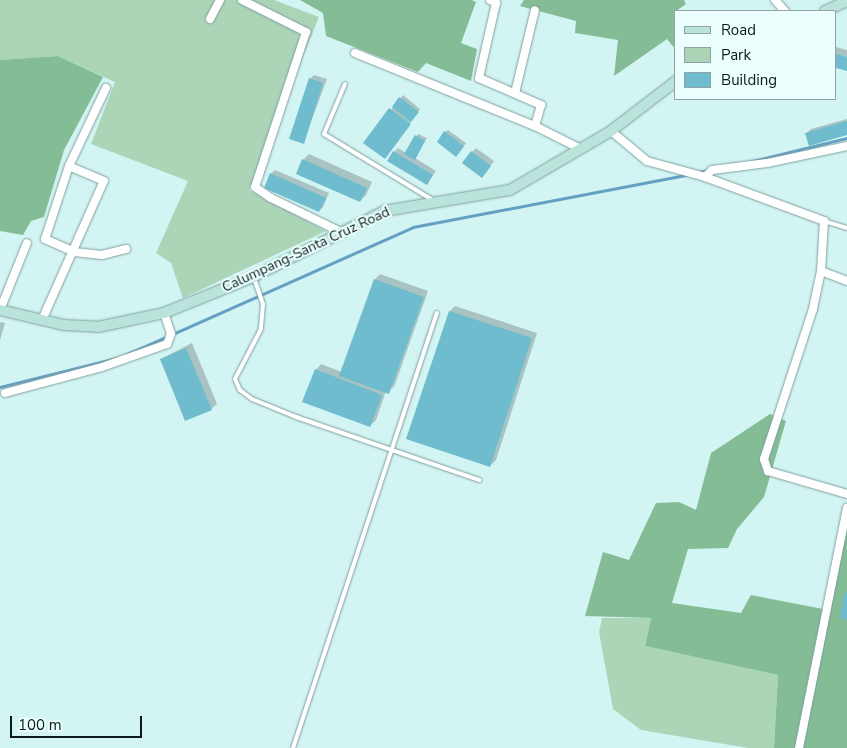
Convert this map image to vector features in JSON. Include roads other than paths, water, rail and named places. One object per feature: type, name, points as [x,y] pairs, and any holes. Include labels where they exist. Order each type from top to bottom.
[{"type":"main road","points":[[827,10],[847,1]]},
{"type":"main road","name":"Calumpang-Santa Cruz Road","points":[[0,310],[42,320],[98,327],[164,313],[253,277],[384,211],[434,201],[510,190],[611,131],[674,83]]},
{"type":"street","points":[[210,19],[220,0]]},
{"type":"street","points":[[490,0],[496,3],[479,78],[541,105],[536,126]]},
{"type":"street","points":[[775,0],[784,10]]},
{"type":"street","points":[[246,1],[306,32],[255,187],[271,198],[341,232]]},
{"type":"street","points":[[515,93],[535,10]]},
{"type":"street","points":[[355,53],[536,126],[581,149]]},
{"type":"street","points":[[106,88],[69,166],[45,239],[74,252],[102,255],[126,249]]},
{"type":"street","points":[[611,131],[646,161],[691,172],[824,221],[821,271],[813,309],[764,459],[768,471],[847,494]]},
{"type":"street","points":[[703,177],[712,170],[767,163],[847,146]]},
{"type":"street","points":[[42,320],[74,252],[104,181],[69,166]]},
{"type":"street","points":[[0,310],[27,243]]},
{"type":"street","points":[[821,271],[847,280]]},
{"type":"street","points":[[5,393],[102,367],[167,344],[170,337],[164,313]]},
{"type":"street","points":[[799,748],[847,508]]},
{"type":"lane","points":[[345,84],[324,134],[434,201]]},
{"type":"lane","points":[[824,221],[847,228]]},
{"type":"lane","points":[[253,277],[262,299],[261,329],[235,380],[240,390],[252,399],[296,417],[480,480]]},
{"type":"lane","points":[[293,748],[437,313]]},
{"type":"waterway","points":[[749,162],[847,138]]},
{"type":"waterway","points":[[697,172],[709,170]]},
{"type":"waterway","points":[[173,334],[413,227],[685,175]]},
{"type":"waterway","points":[[125,355],[168,336]]},
{"type":"waterway","points":[[0,387],[120,357]]}]
